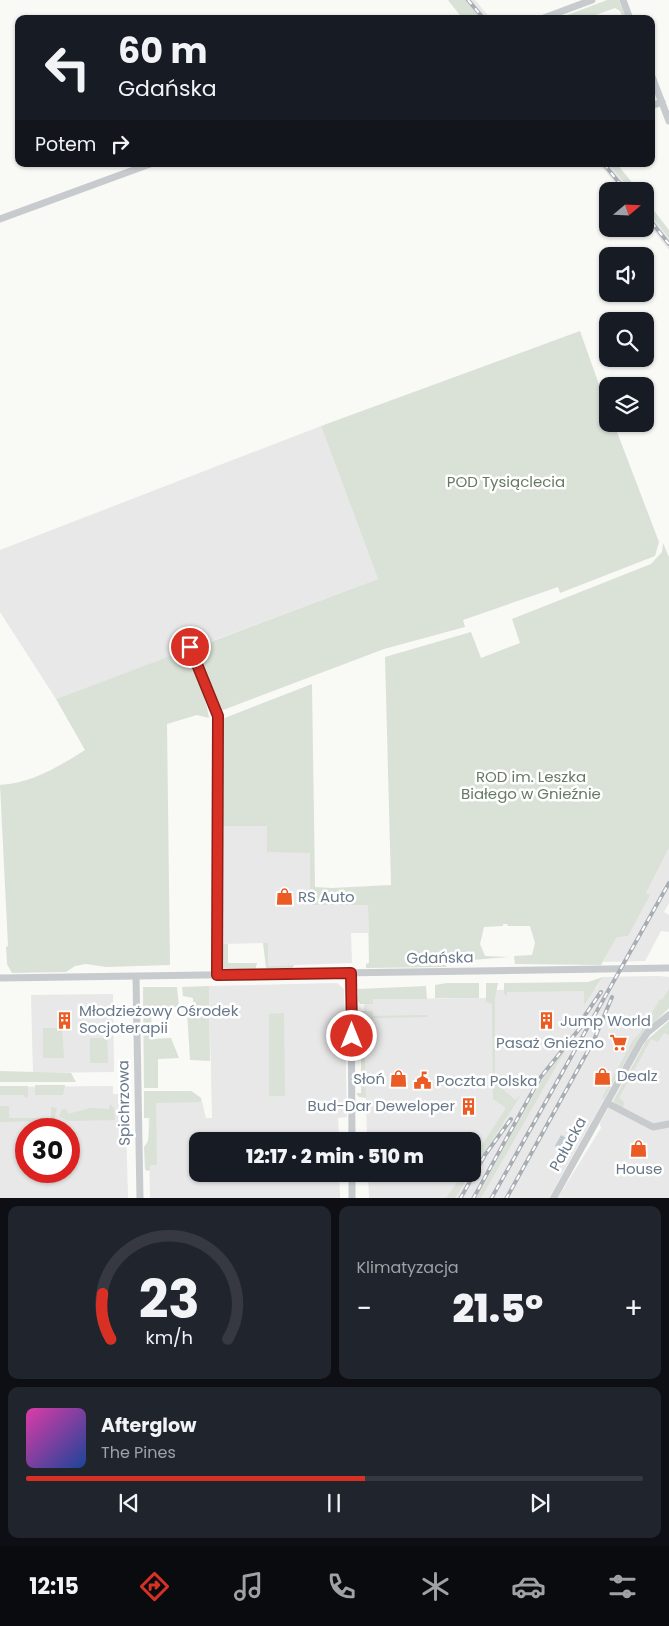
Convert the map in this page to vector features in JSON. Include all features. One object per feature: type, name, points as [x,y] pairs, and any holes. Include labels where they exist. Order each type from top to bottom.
[{"type":"street","points":[[552,15],[592,0]]},
{"type":"street","points":[[623,0],[629,15]]},
{"type":"street","points":[[655,84],[669,121]]},
{"type":"street","points":[[655,105],[662,102]]},
{"type":"street","points":[[0,219],[142,167]]},
{"type":"street","points":[[190,647],[218,716],[217,975]]},
{"type":"street","name":"Gdańska","points":[[0,978],[667,970]]},
{"type":"street","points":[[351,973],[352,1132]]},
{"type":"street","name":"Spichrzowa","points":[[136,977],[140,1198]]},
{"type":"street","name":"Pałucka","points":[[553,1198],[640,1043],[648,1032],[669,1015]]},
{"type":"street","points":[[607,1103],[653,1127],[669,1124]]},
{"type":"street","points":[[352,1182],[352,1198]]},
{"type":"shaded area","points":[[466,0],[475,0],[488,15],[479,15]]},
{"type":"shaded area","points":[[602,167],[611,167],[624,182],[614,182]]},
{"type":"shaded area","points":[[654,219],[669,238],[669,250],[654,231]]},
{"type":"shaded area","points":[[321,426],[378,579],[56,699],[0,612],[0,550]]},
{"type":"shaded area","points":[[219,826],[267,826],[310,853],[311,905],[368,904],[368,933],[351,933],[352,963],[268,966],[268,943],[220,944]]},
{"type":"shaded area","points":[[669,848],[669,903],[664,912],[669,915],[669,932],[661,931],[645,961],[603,962],[617,937],[650,895],[646,893]]},
{"type":"shaded area","points":[[603,977],[669,977],[669,1008],[636,1042],[549,1198],[369,1198],[368,1182],[481,1182],[481,1132],[367,1132],[364,999],[492,998],[492,990],[596,989]]},
{"type":"shaded area","points":[[337,983],[344,989],[347,1117],[338,1118],[339,1132],[189,1132],[189,1182],[339,1182],[340,1198],[150,1198],[148,1091],[191,1091],[201,1098],[206,1118],[212,1118],[209,986]]},
{"type":"shaded area","points":[[113,994],[114,1072],[33,1073],[31,995]]},
{"type":"shaded area","points":[[669,1021],[669,1198],[558,1198],[601,1128],[600,1123],[646,1041]]},
{"type":"shaded area","points":[[113,1086],[113,1094],[125,1094],[128,1198],[0,1198],[0,1087]]},
{"type":"shaded area","points":[[561,1135],[574,1142],[568,1153],[555,1146]]},
{"type":"green space","points":[[448,0],[466,0],[479,15],[460,15]]},
{"type":"green space","points":[[607,0],[619,0],[625,15],[622,15],[620,11],[615,8],[596,15],[568,15]]},
{"type":"green space","points":[[611,167],[619,167],[632,182],[624,182]]},
{"type":"green space","points":[[654,211],[669,230],[669,238],[654,219]]},
{"type":"green space","name":"POD Tysiąclecia","points":[[580,331],[599,384],[599,432],[617,432],[659,542],[655,556],[560,593],[558,587],[463,620],[465,627],[384,649],[223,710],[218,708],[197,647],[378,579],[321,426]]},
{"type":"green space","name":"ROD im. Leszka Białego w Gnieźnie","points":[[663,543],[669,557],[669,848],[646,893],[650,895],[628,936],[617,937],[601,965],[515,964],[514,956],[532,955],[535,943],[530,926],[508,926],[503,924],[503,926],[484,927],[480,944],[485,956],[509,957],[448,962],[446,967],[366,968],[366,964],[369,963],[368,905],[310,905],[310,853],[267,852],[267,826],[219,826],[217,721],[312,684],[315,887],[391,885],[385,657],[471,632],[481,658],[520,643],[512,619],[651,564],[662,552]]},
{"type":"green space","points":[[189,649],[209,718],[197,715],[167,724],[170,965],[106,967],[86,964],[75,966],[66,972],[12,973],[7,964],[6,947],[8,946],[0,785],[34,778],[85,750],[56,699]]},
{"type":"green space","points":[[263,943],[268,943],[268,966],[294,965],[292,969],[266,968]]},
{"type":"green space","points":[[220,944],[228,944],[228,963],[257,963],[255,970],[223,968],[220,963]]},
{"type":"green space","points":[[603,977],[584,1005],[584,991],[507,992],[507,996],[504,994],[504,983],[588,982]]},
{"type":"green space","points":[[479,983],[479,998],[435,998],[435,985]]},
{"type":"green space","points":[[486,983],[498,983],[495,998],[495,1082],[515,1100],[521,1095],[481,1158],[481,1147],[506,1108],[493,1099],[492,1004],[486,1002]]},
{"type":"green space","points":[[209,986],[210,1061],[190,1060],[187,1011],[193,1010],[193,998],[183,996],[182,987]]},
{"type":"green space","points":[[426,986],[427,999],[373,999],[373,1004],[360,1004],[358,1001],[358,989]]},
{"type":"green space","points":[[143,987],[177,987],[179,1007],[151,1007],[152,1039],[171,1038],[179,1058],[158,1059],[158,1088],[144,1088]]},
{"type":"green space","points":[[669,989],[669,1008],[639,1037],[604,1099],[602,1098],[633,1040],[640,1033],[660,999],[662,1000]]},
{"type":"green space","points":[[361,1011],[373,1011],[373,1016],[427,1015],[427,1017],[373,1018],[373,1023],[360,1023],[356,1017]]},
{"type":"green space","points":[[284,1013],[285,1096],[269,1096],[269,1014]]},
{"type":"green space","points":[[669,1021],[669,1035],[664,1033],[658,1042],[651,1039],[619,1098],[624,1102],[623,1110],[616,1106],[614,1100],[646,1041]]},
{"type":"green space","points":[[43,1028],[62,1028],[64,1058],[43,1058]]},
{"type":"green space","points":[[364,1029],[370,1030],[372,1035],[365,1035],[366,1098],[359,1097],[356,1093],[361,1093],[361,1037],[357,1036],[359,1031]]},
{"type":"green space","points":[[90,1038],[107,1038],[108,1063],[90,1063]]},
{"type":"green space","points":[[570,1042],[481,1198],[476,1198],[542,1080]]},
{"type":"green space","points":[[0,1071],[71,1073],[76,1082],[0,1082]]},
{"type":"green space","points":[[35,1085],[65,1085],[63,1095],[35,1095]]},
{"type":"green space","points":[[0,1086],[28,1086],[28,1097],[25,1098],[24,1095],[0,1095]]},
{"type":"green space","points":[[144,1091],[191,1091],[201,1098],[201,1102],[156,1103],[157,1165],[150,1165],[150,1170],[147,1171],[145,1169],[144,1147],[148,1141],[150,1118],[144,1118]]},
{"type":"green space","points":[[110,1104],[114,1108],[115,1120],[80,1121],[80,1118],[63,1118],[59,1116],[62,1109],[67,1110],[68,1114],[90,1108],[109,1109]]},
{"type":"green space","points":[[0,1106],[9,1106],[9,1118],[15,1118],[15,1122],[0,1122]]},
{"type":"green space","points":[[51,1107],[57,1108],[55,1118],[51,1118]]},
{"type":"green space","points":[[457,1182],[465,1182],[455,1198],[446,1198]]},
{"type":"railway","points":[[468,0],[481,15]]},
{"type":"railway","points":[[606,167],[619,182]]},
{"type":"railway","points":[[654,225],[669,244]]},
{"type":"railway","points":[[492,1198],[669,883]]},
{"type":"railway","points":[[581,1021],[601,992]]},
{"type":"railway","points":[[507,1198],[594,1040],[612,997]]},
{"type":"railway","points":[[474,1198],[540,1078],[588,1018]]},
{"type":"railway","points":[[461,1198],[485,1155],[511,1119]]},
{"type":"place","name":"RS Auto","points":[[284,897]]},
{"type":"place","name":"Młodzieżowy Ośrodek Socjoterapii","points":[[65,1020]]},
{"type":"place","name":"Jump World","points":[[546,1021]]},
{"type":"place","name":"Pasaż Gniezno","points":[[618,1043]]},
{"type":"place","name":"Dealz","points":[[603,1076]]},
{"type":"place","name":"Słoń","points":[[399,1079]]},
{"type":"place","name":"Poczta Polska","points":[[422,1081]]},
{"type":"place","name":"Bud-Dar Deweloper","points":[[469,1106]]},
{"type":"place","name":"House","points":[[639,1148]]},
{"type":"route","points":[[190,647],[218,716],[217,975],[351,973],[352,1036]]}]
